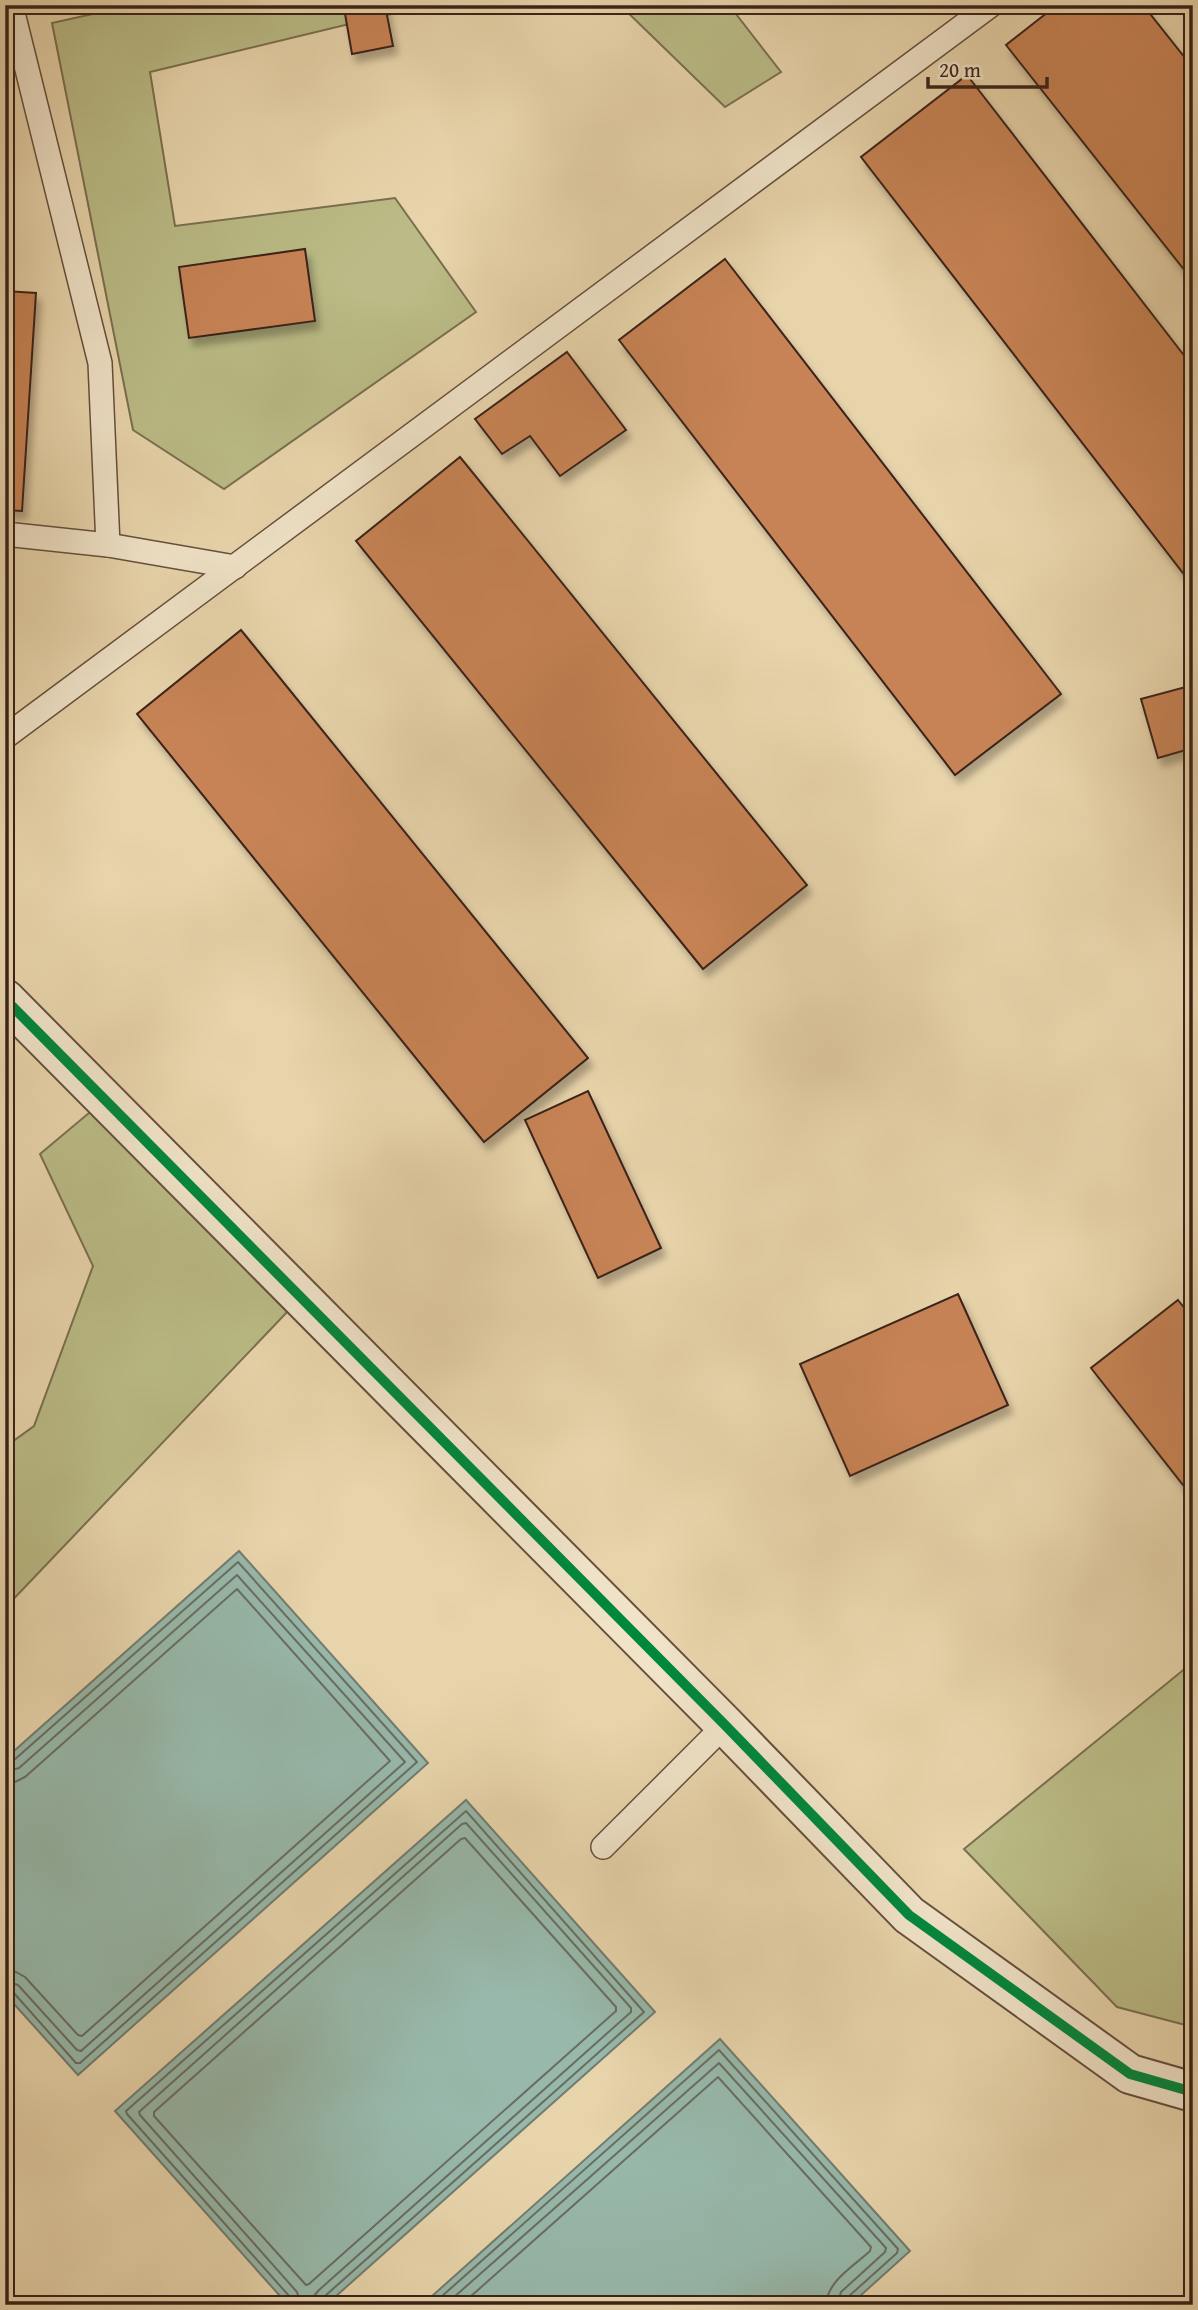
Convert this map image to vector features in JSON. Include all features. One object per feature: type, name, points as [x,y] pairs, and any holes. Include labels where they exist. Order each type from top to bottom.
[{"type":"street","points":[[5,999],[725,1725],[909,1915],[1130,2074],[1193,2092]]},
{"type":"lane","points":[[11,5],[100,363],[108,545]]},
{"type":"lane","points":[[5,737],[991,5]]},
{"type":"lane","points":[[5,534],[108,545],[234,567]]},
{"type":"lane","points":[[603,1847],[725,1725]]},
{"type":"green space","points":[[133,5],[428,5],[150,72],[175,226],[395,198],[476,312],[224,489],[133,430],[52,23]]},
{"type":"green space","points":[[620,5],[729,5],[781,72],[725,107]]},
{"type":"green space","points":[[96,1107],[289,1310],[5,1608],[5,1447],[34,1426],[93,1266],[40,1154]]},
{"type":"green space","points":[[1193,1662],[1193,2027],[1117,2007],[964,1849]]},
{"type":"water","points":[[239,1551],[428,1763],[78,2075],[5,1994],[5,1759]]},
{"type":"water","points":[[466,1800],[655,2012],[326,2305],[288,2305],[115,2111]]},
{"type":"water","points":[[720,2039],[910,2251],[850,2305],[422,2305]]},
{"type":"building","points":[[385,5],[393,46],[352,54],[344,8]]},
{"type":"building","points":[[1057,5],[1143,5],[1193,68],[1193,281],[1006,45]]},
{"type":"building","points":[[967,75],[1193,367],[1193,586],[861,157]]},
{"type":"building","points":[[305,249],[315,321],[189,338],[179,267]]},
{"type":"building","points":[[725,259],[1061,694],[955,775],[619,340]]},
{"type":"building","points":[[5,291],[36,293],[22,511],[5,510]]},
{"type":"building","points":[[567,352],[626,430],[560,476],[530,436],[502,454],[475,419]]},
{"type":"building","points":[[460,457],[807,885],[703,969],[356,541]]},
{"type":"building","points":[[241,630],[588,1058],[484,1142],[137,714]]},
{"type":"building","points":[[1193,685],[1193,748],[1158,758],[1141,699]]},
{"type":"building","points":[[588,1091],[661,1248],[598,1278],[525,1120]]},
{"type":"building","points":[[958,1294],[1008,1405],[850,1476],[800,1364]]},
{"type":"building","points":[[1178,1300],[1193,1319],[1193,1485],[1187,1490],[1091,1368]]},
{"type":"cycle path","points":[[5,999],[725,1725],[909,1915],[1130,2074],[1193,2092]]}]
